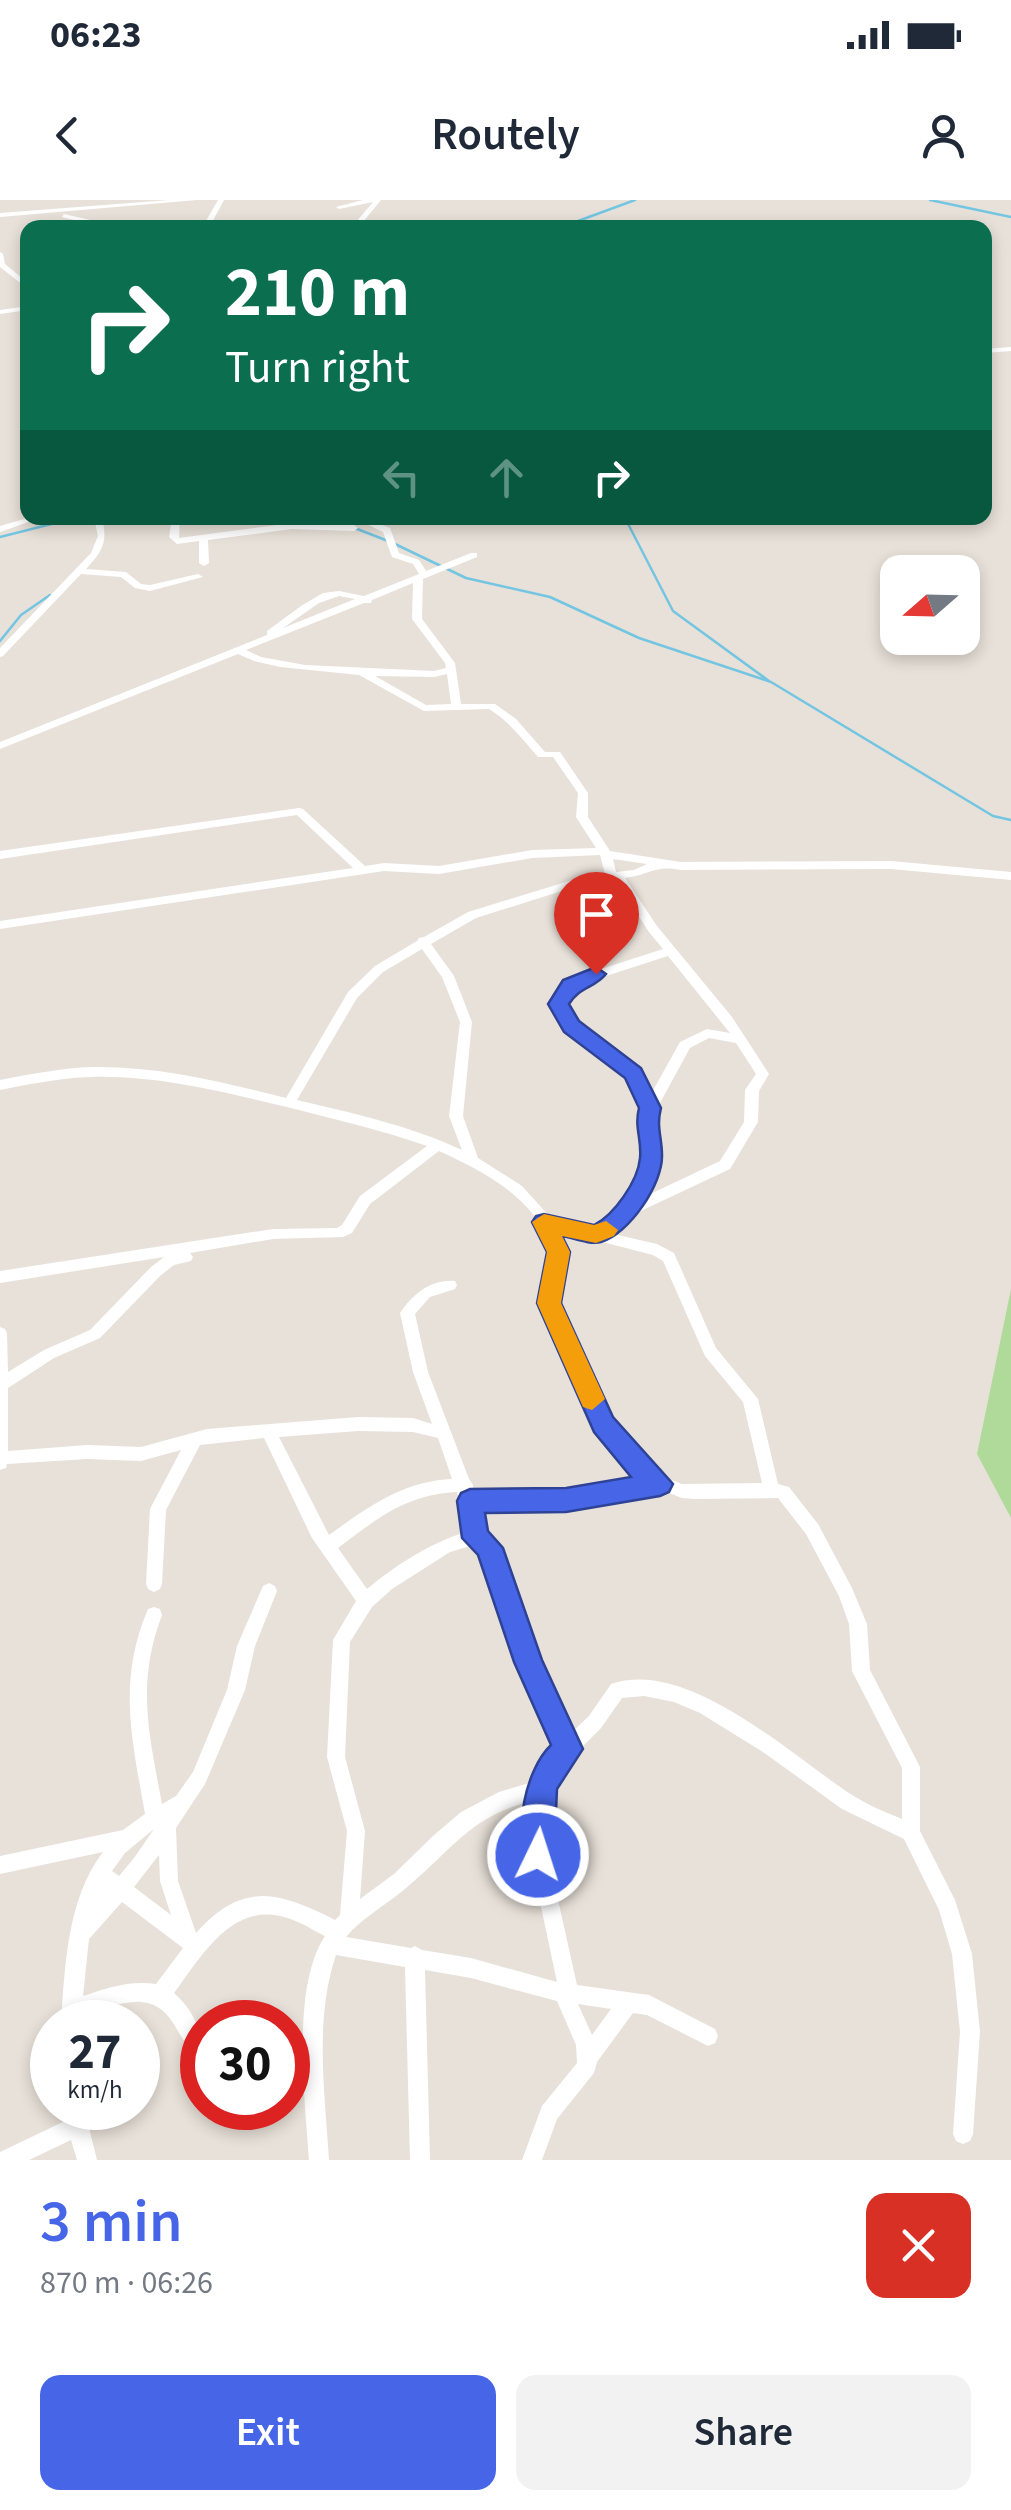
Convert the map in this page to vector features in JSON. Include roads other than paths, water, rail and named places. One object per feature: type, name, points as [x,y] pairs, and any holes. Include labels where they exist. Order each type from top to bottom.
[{"type":"street","points":[[339,206],[375,200]]},
{"type":"street","points":[[0,226],[0,216],[216,201]]},
{"type":"street","points":[[47,211],[84,220]]},
{"type":"street","points":[[0,254],[2,265],[20,280]]},
{"type":"street","points":[[0,654],[20,628],[82,571],[99,546],[98,525]]},
{"type":"street","points":[[175,525],[173,539],[204,540],[313,525]]},
{"type":"street","points":[[365,525],[387,530],[395,555],[416,562],[421,578],[417,620],[446,657],[456,706]]},
{"type":"street","points":[[204,540],[204,563]]},
{"type":"street","points":[[236,649],[368,602],[474,555]]},
{"type":"street","points":[[82,571],[124,574],[150,588],[198,577]]},
{"type":"street","points":[[0,746],[236,649],[279,627],[324,593],[343,592],[368,602]]},
{"type":"street","points":[[236,649],[253,659]]},
{"type":"street","points":[[203,664],[253,659],[287,666],[451,670]]},
{"type":"street","points":[[356,669],[424,708],[471,703],[498,709],[510,724],[520,727],[542,756],[556,754],[583,792],[582,818],[605,852],[614,876],[723,1014],[762,1074],[752,1090],[751,1122],[734,1156],[709,1174],[625,1212],[596,1234]]},
{"type":"street","points":[[0,855],[300,810],[362,870]]},
{"type":"street","points":[[0,925],[362,870],[400,865],[438,870],[532,854],[605,852],[704,867],[891,865],[1011,876]]},
{"type":"street","points":[[289,1103],[358,986],[424,941],[472,914],[661,862]]},
{"type":"street","points":[[424,941],[448,976],[466,1022],[456,1116],[472,1160]]},
{"type":"street","points":[[650,1108],[630,1069],[598,1050],[572,1026],[558,1004],[574,982],[670,951]]},
{"type":"street","points":[[625,1212],[652,1158],[646,1125],[650,1108],[684,1045],[710,1033],[723,1014]]},
{"type":"street","points":[[710,1033],[739,1038]]},
{"type":"street","points":[[0,1085],[70,1072],[110,1072],[212,1084],[396,1126],[472,1160],[519,1196],[544,1222],[558,1252],[549,1303],[564,1339],[604,1424],[636,1466],[660,1484]]},
{"type":"street","points":[[0,1278],[215,1243],[343,1231],[365,1200],[439,1144]]},
{"type":"street","points":[[544,1222],[669,1256],[710,1352],[750,1399],[772,1491]]},
{"type":"street","points":[[1,1393],[49,1354],[95,1334],[170,1260],[200,1253],[215,1243]]},
{"type":"street","points":[[450,1285],[425,1293],[407,1313],[424,1392],[467,1493],[476,1538],[490,1548],[528,1662],[568,1749]]},
{"type":"street","points":[[0,1333],[0,1461],[88,1452],[141,1454],[194,1440],[394,1422],[442,1433]]},
{"type":"street","points":[[270,1434],[301,1503],[326,1546],[366,1600]]},
{"type":"street","points":[[154,1584],[158,1509],[194,1440]]},
{"type":"street","points":[[326,1546],[397,1494],[433,1485],[467,1493],[566,1500],[660,1484],[717,1496],[783,1492],[812,1528],[854,1609],[861,1671],[910,1767],[912,1832],[948,1907],[962,1954],[970,2032],[963,2134]]},
{"type":"street","points":[[319,2160],[317,1998],[339,1932],[356,1832],[336,1757],[339,1665],[346,1626],[366,1600],[445,1546],[476,1538]]},
{"type":"street","points":[[80,1935],[123,1888],[161,1822],[182,1803],[199,1778],[236,1690],[246,1646],[269,1591]]},
{"type":"street","points":[[154,1615],[139,1651],[134,1691],[169,1881],[192,1942]]},
{"type":"street","points":[[588,2057],[566,1993],[538,1855],[542,1788],[552,1765],[595,1722],[617,1690],[636,1686],[667,1692],[740,1726],[848,1802],[912,1832]]},
{"type":"street","points":[[339,1932],[398,1884],[467,1815],[490,1802],[542,1788]]},
{"type":"street","points":[[0,1864],[122,1839],[161,1822]]},
{"type":"street","points":[[74,2000],[80,1935],[99,1873],[122,1839]]},
{"type":"street","points":[[99,1873],[192,1942]]},
{"type":"street","points":[[160,1995],[192,1942],[247,1907],[268,1904],[415,1956],[566,1993],[629,2001],[665,2011],[708,2036]]},
{"type":"street","points":[[415,1956],[420,2160]]},
{"type":"street","points":[[116,2000],[138,1992],[160,1995],[180,2019]]},
{"type":"street","points":[[532,2160],[549,2112],[584,2074],[588,2057],[629,2001]]},
{"type":"street","points":[[6,2160],[55,2130]]},
{"type":"street","points":[[80,2130],[88,2160]]},
{"type":"waterway","points":[[581,220],[635,200]]},
{"type":"waterway","points":[[930,200],[1011,217]]},
{"type":"waterway","points":[[0,537],[47,525]]},
{"type":"waterway","points":[[347,525],[388,541]]},
{"type":"waterway","points":[[629,525],[673,611],[769,681]]},
{"type":"waterway","points":[[395,544],[466,578],[550,597],[639,638],[771,682],[993,816],[1011,820]]},
{"type":"waterway","points":[[0,641],[21,615],[50,595]]}]
